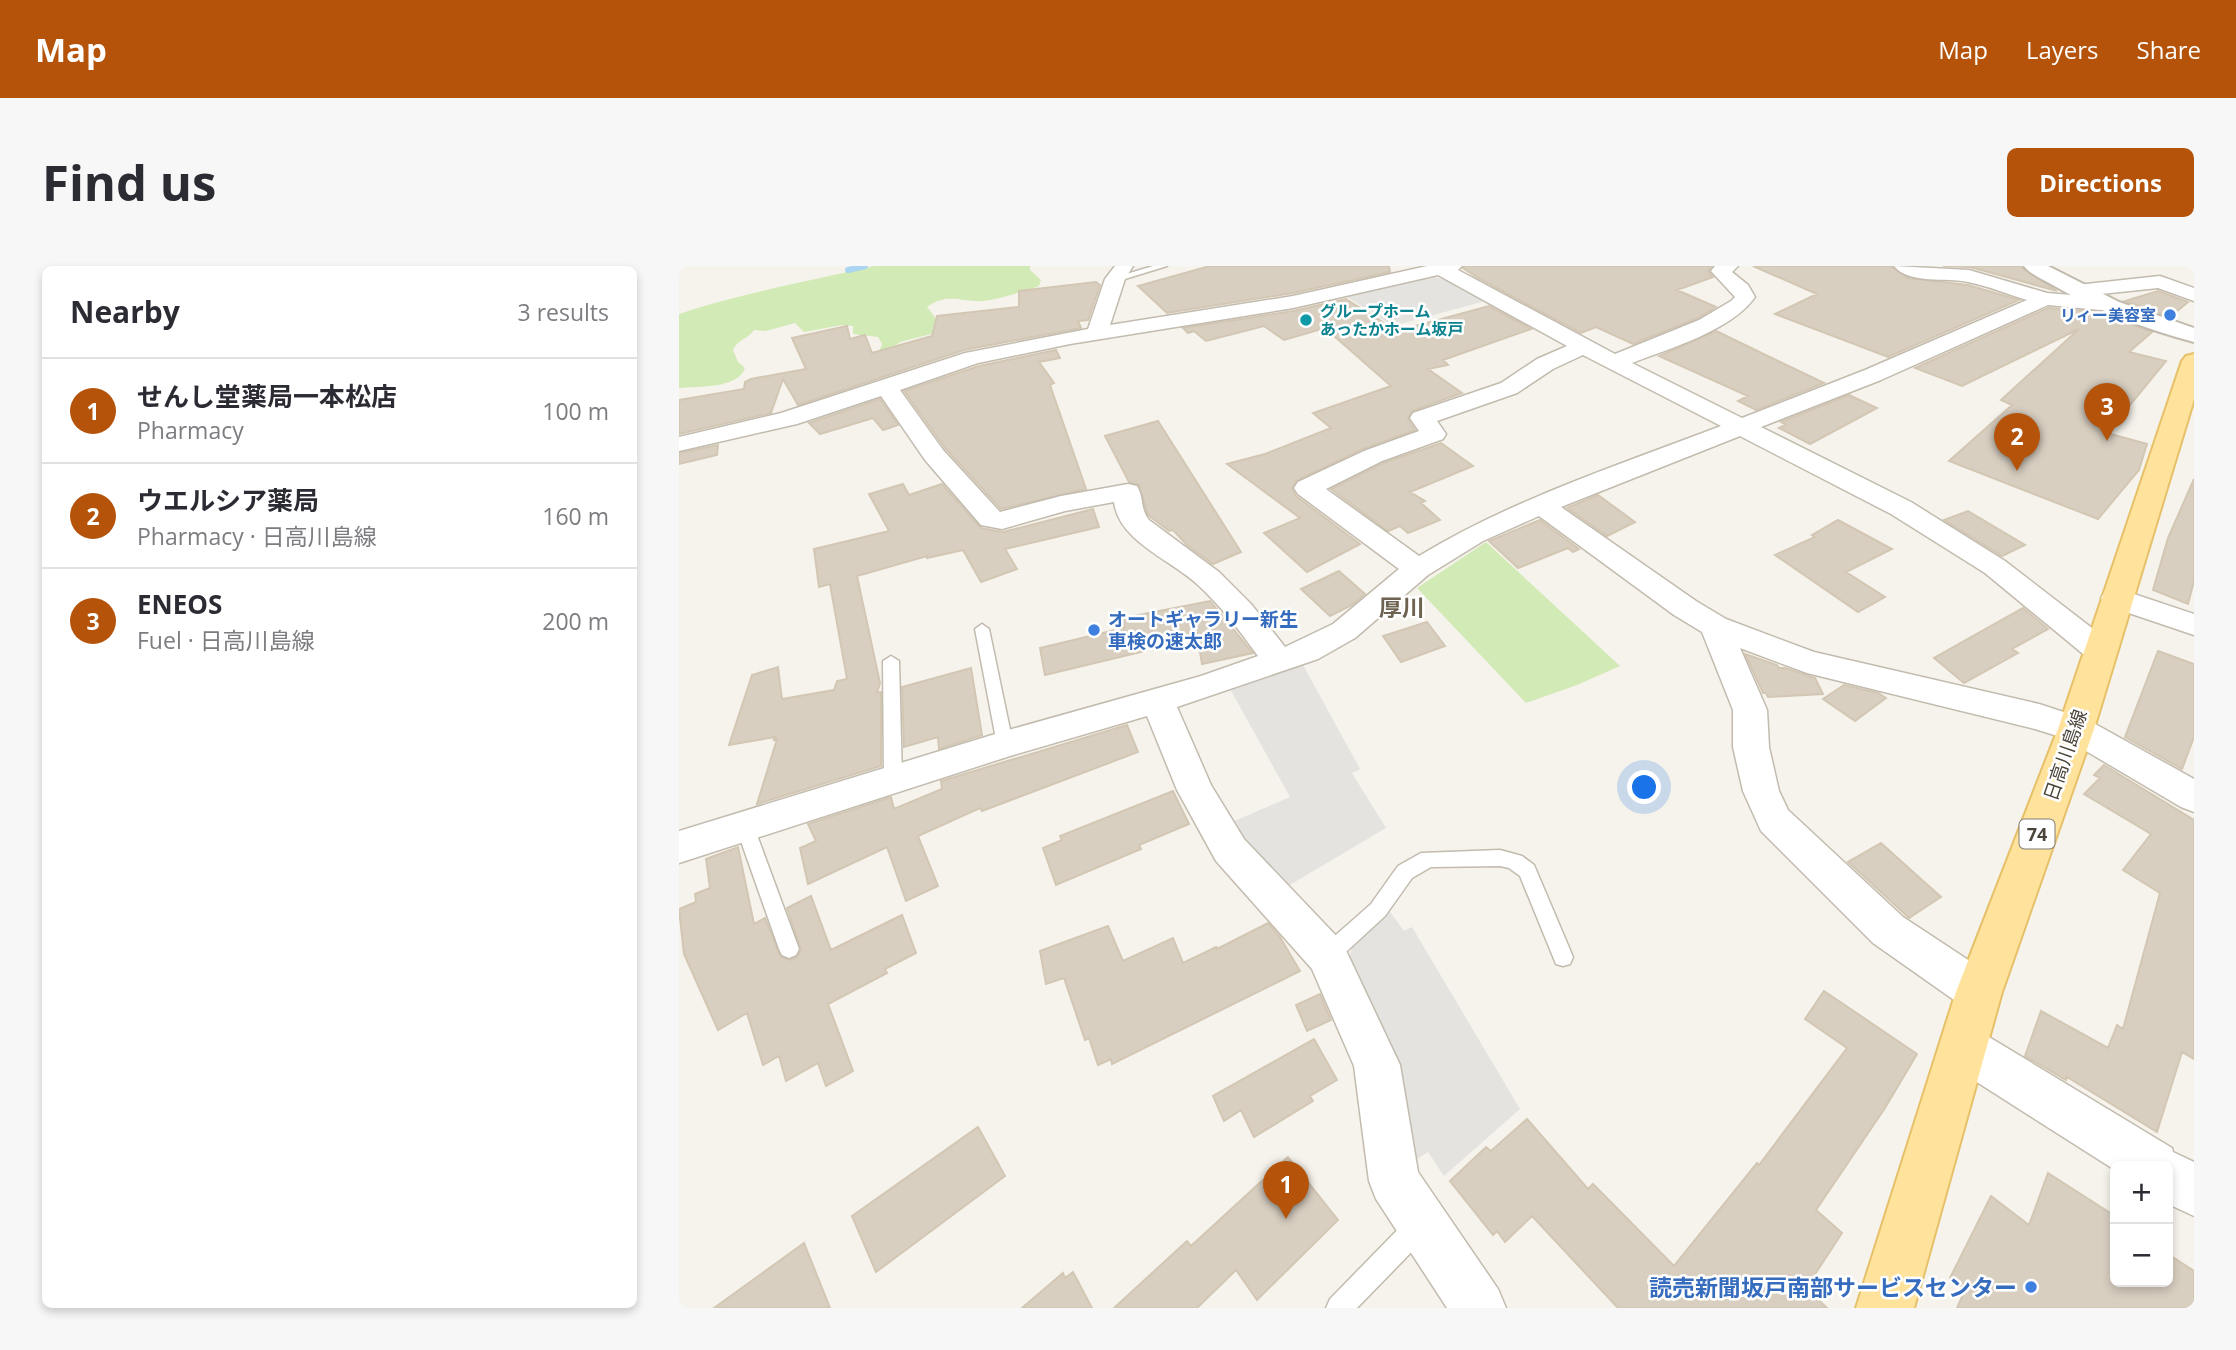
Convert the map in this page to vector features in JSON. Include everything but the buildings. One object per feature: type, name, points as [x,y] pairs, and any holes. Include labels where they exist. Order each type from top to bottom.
[{"type":"main road","name":"日高川島線","points":[[1896,1302],[1979,992],[2076,729],[2099,650],[2194,361]]},
{"type":"street","points":[[1615,362],[1708,324],[1743,304],[1745,297],[1741,289],[1720,271],[1729,266]]},
{"type":"street","points":[[1903,266],[1921,272],[1961,275],[2045,299],[2100,304]]},
{"type":"street","points":[[1973,266],[1999,285]]},
{"type":"street","points":[[2034,266],[2100,304],[2141,320],[2194,335]]},
{"type":"street","points":[[679,444],[788,419],[973,358],[1097,334],[1293,302],[1444,267],[1584,347],[1901,508],[1995,567],[2099,650]]},
{"type":"street","points":[[1097,334],[1119,273]]},
{"type":"street","points":[[2077,291],[2160,282],[2194,295]]},
{"type":"street","points":[[679,847],[1005,744],[1279,662],[1307,651],[1344,631],[1418,569],[1472,535],[1541,505],[1873,375],[2045,299]]},
{"type":"street","points":[[1418,569],[1307,488],[1373,456],[1434,435],[1422,418],[1509,388],[1545,364],[1584,347]]},
{"type":"street","points":[[885,385],[934,455],[991,519],[1002,521],[1061,504],[1128,492],[1127,504],[1132,517],[1149,536],[1194,565],[1228,596],[1254,626],[1279,662]]},
{"type":"street","points":[[1541,505],[1685,608],[1715,626],[1807,662],[2027,714],[2076,729],[2194,797]]},
{"type":"street","points":[[2116,598],[2194,625]]},
{"type":"street","points":[[1715,626],[1750,710],[1751,747],[1761,791],[1774,820],[1888,930],[1979,992]]},
{"type":"street","points":[[1157,699],[1195,790],[1230,850],[1327,956],[1377,1065],[1394,1181],[1479,1308]]},
{"type":"street","points":[[1963,1047],[2146,1161]]},
{"type":"street","points":[[2173,1178],[2194,1191]]},
{"type":"lane","points":[[1119,273],[1163,266]]},
{"type":"lane","points":[[982,629],[1005,744]]},
{"type":"lane","points":[[891,660],[893,779]]},
{"type":"lane","points":[[745,827],[789,949]]},
{"type":"lane","points":[[1327,956],[1378,910],[1405,872],[1414,865],[1429,859],[1500,858],[1515,862],[1527,872],[1563,957]]},
{"type":"lane","points":[[1339,1308],[1422,1223]]},
{"type":"green space","points":[[874,266],[1030,266],[1030,270],[1041,280],[1039,286],[992,299],[940,300],[927,307],[935,317],[935,333],[900,342],[889,350],[879,352],[882,344],[878,337],[853,334],[853,326],[842,325],[804,332],[795,323],[766,331],[754,330],[733,350],[738,362],[745,368],[741,375],[717,385],[679,388],[679,314]]},
{"type":"green space","points":[[1486,542],[1620,666],[1526,703],[1417,588]]},
{"type":"shaded area","points":[[1434,277],[1447,280],[1489,300],[1393,326],[1344,295]]},
{"type":"shaded area","points":[[1302,663],[1360,769],[1352,773],[1386,828],[1283,889],[1230,823],[1290,797],[1229,687]]},
{"type":"shaded area","points":[[1388,909],[1404,931],[1412,927],[1520,1109],[1444,1176],[1428,1152],[1411,1163],[1347,964],[1354,942]]},
{"type":"waterway","points":[[848,270],[865,266]]},
{"type":"place","name":"リィー美容室","points":[[2170,315]]},
{"type":"place","name":"グループホーム あったかホーム坂戸","points":[[1306,320]]},
{"type":"place","name":"ENEOS","points":[[2107,441]]},
{"type":"place","name":"ウエルシア薬局","points":[[2017,471]]},
{"type":"place","name":"オートギャラリー新生 車検の速太郎","points":[[1094,630]]},
{"type":"place","name":"せんし堂薬局一本松店","points":[[1286,1219]]},
{"type":"place","name":"読売新聞坂戸南部サービスセンター","points":[[2031,1287]]},
{"type":"district","name":"厚川","points":[[1402,607]]}]
